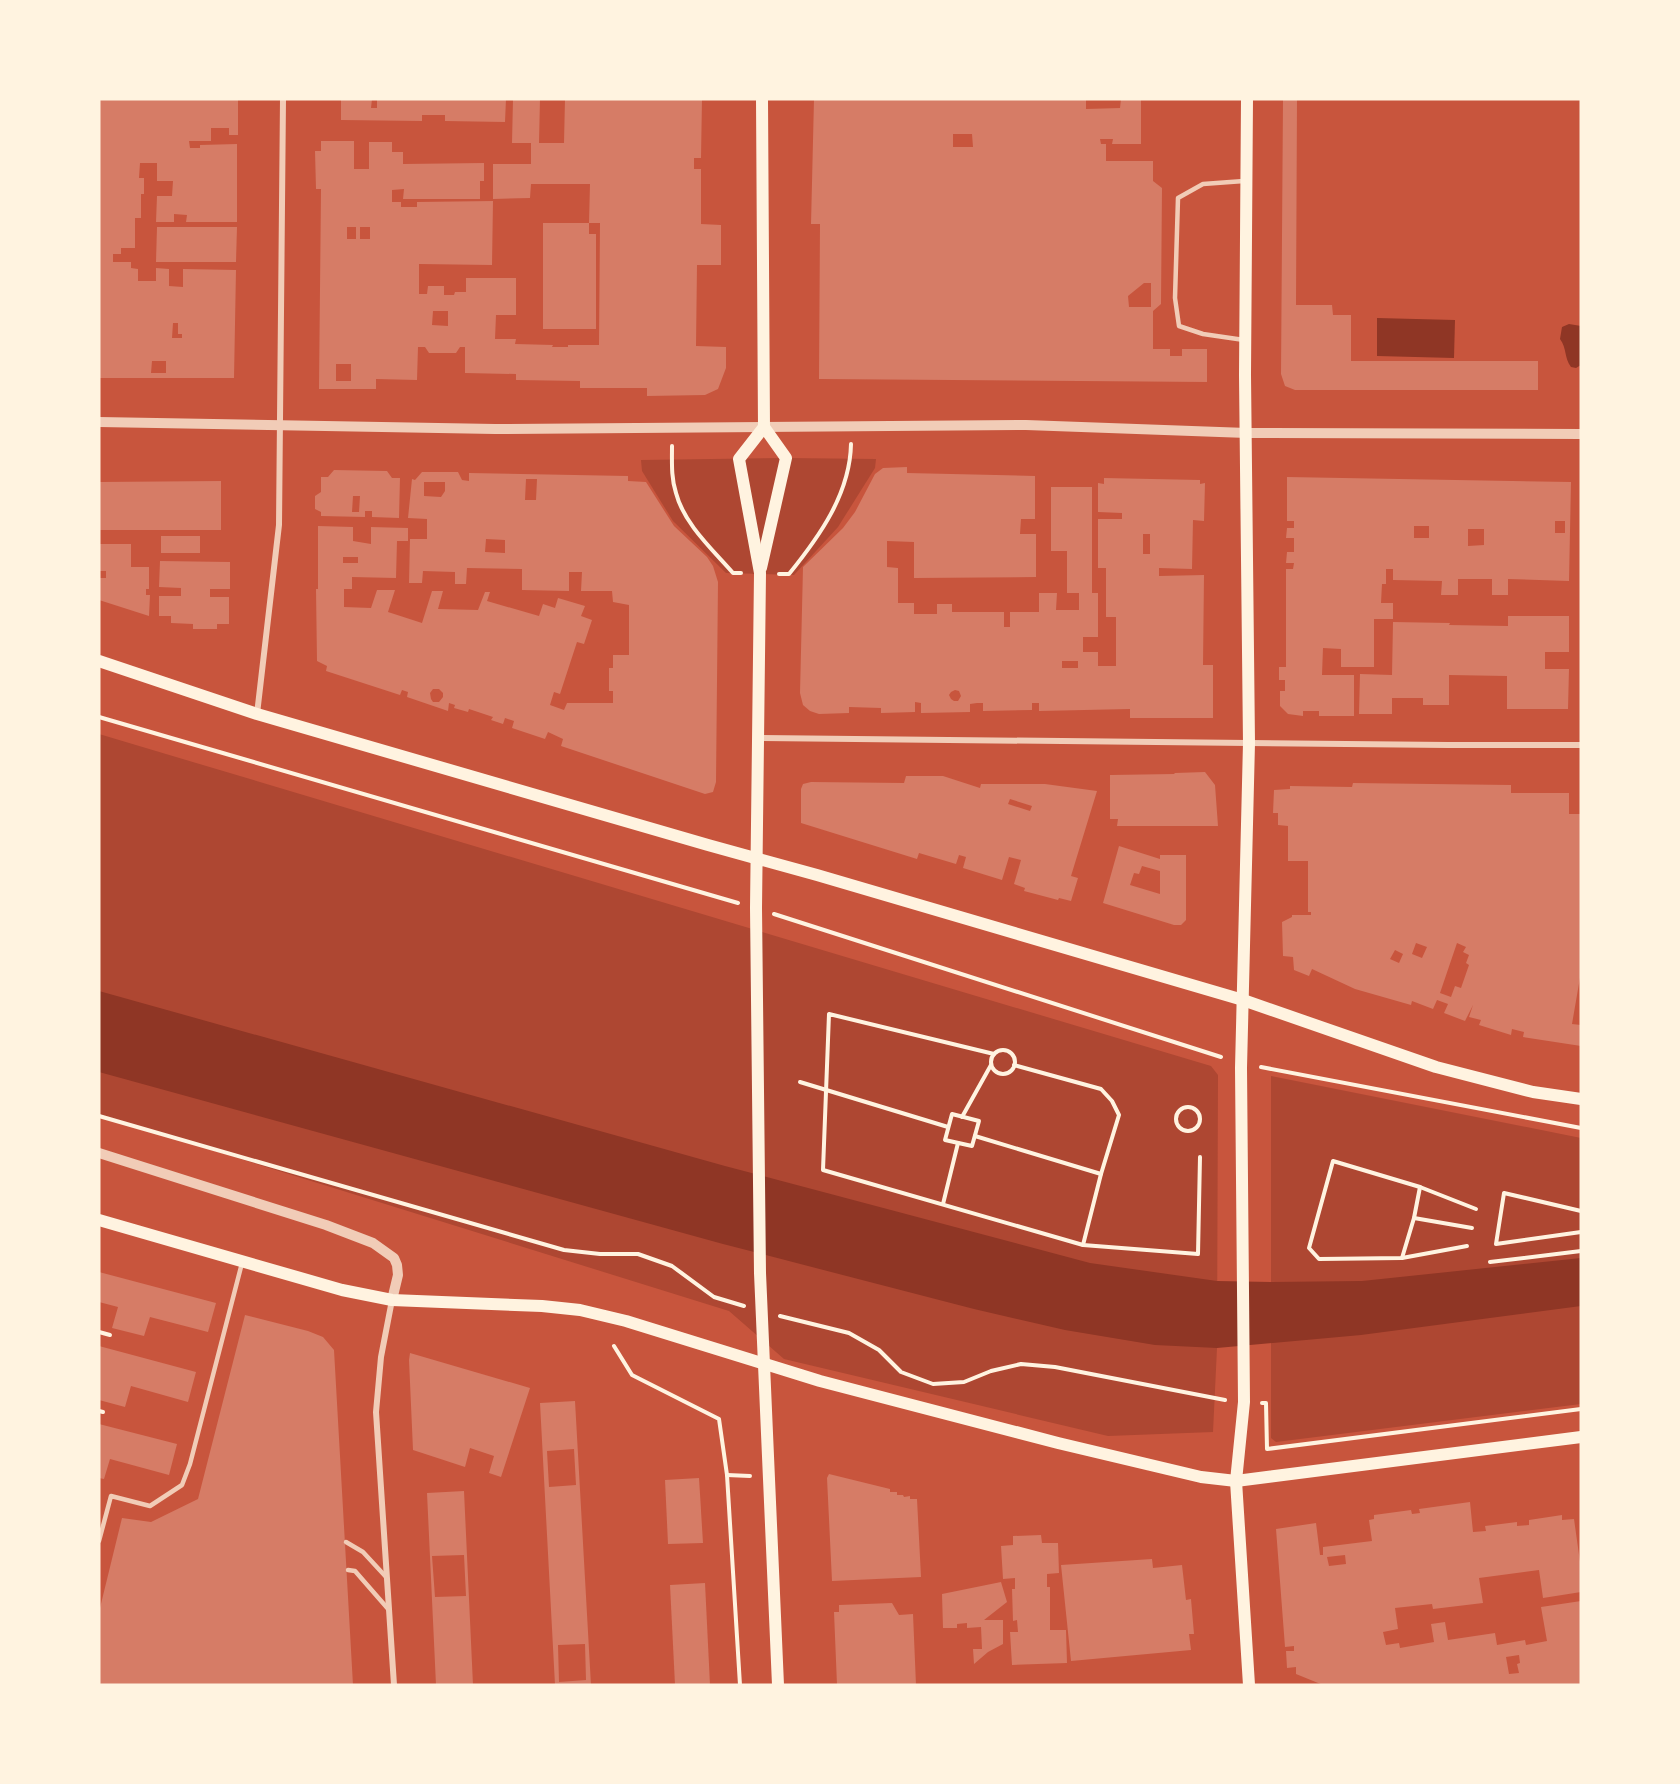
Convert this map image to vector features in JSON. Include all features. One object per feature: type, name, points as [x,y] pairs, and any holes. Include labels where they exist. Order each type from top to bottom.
[{"type":"main road","points":[[760,573],[786,458],[764,427],[762,99]]},
{"type":"main road","points":[[1247,99],[1245,340],[1249,743],[1241,1066],[1244,1402],[1236,1481],[1249,1685]]},
{"type":"main road","points":[[764,427],[740,459],[760,573],[756,908],[760,1273],[778,1685]]},
{"type":"main road","points":[[99,661],[257,714],[1243,1000],[1436,1067],[1533,1092],[1581,1099]]},
{"type":"main road","points":[[99,1220],[342,1290],[392,1300],[542,1306],[580,1310],[626,1321],[764,1365],[1058,1443],[1201,1478],[1236,1481],[1581,1437]]},
{"type":"street","points":[[257,714],[279,525],[283,99]]},
{"type":"street","points":[[99,422],[495,429],[1026,425],[1247,433],[1581,434]]},
{"type":"street","points":[[758,738],[1581,745]]},
{"type":"street","points":[[99,1153],[326,1225],[373,1244],[394,1258],[398,1275],[381,1357],[376,1413],[394,1685]]},
{"type":"lane","points":[[1245,340],[1203,334],[1179,326],[1175,298],[1178,198],[1203,184],[1246,181]]},
{"type":"lane","points":[[99,1541],[111,1496],[150,1506],[182,1485],[190,1464],[243,1261]]},
{"type":"lane","points":[[346,1542],[363,1552],[387,1578]]},
{"type":"lane","points":[[348,1570],[355,1571],[389,1610]]},
{"type":"path","points":[[99,717],[756,908],[1241,1066],[1581,1128]]},
{"type":"path","points":[[992,1065],[995,1072],[1003,1074],[1010,1072],[1014,1065],[1013,1057],[1008,1052],[1001,1051],[994,1054],[829,1014],[823,1170],[1083,1245],[1198,1254],[1200,1157]]},
{"type":"path","points":[[962,1117],[992,1065],[994,1054]]},
{"type":"path","points":[[1014,1065],[1101,1089],[1112,1101],[1119,1114],[1083,1245]]},
{"type":"path","points":[[800,1082],[948,1127]]},
{"type":"path","points":[[1184,1107],[1192,1108],[1198,1113],[1199,1125],[1193,1131],[1181,1130],[1176,1124],[1178,1112],[1184,1107]]},
{"type":"path","points":[[952,1114],[962,1117],[979,1121],[972,1146],[945,1140],[952,1114]]},
{"type":"path","points":[[99,1116],[564,1250],[600,1254],[638,1254],[672,1266],[714,1297],[761,1312],[849,1333],[879,1350],[901,1372],[933,1384],[964,1383],[991,1371],[1021,1364],[1055,1367],[1227,1401],[1266,1403],[1267,1449],[1581,1409]]},
{"type":"path","points":[[975,1136],[1101,1174]]},
{"type":"path","points":[[943,1204],[958,1143]]},
{"type":"path","points":[[1467,1246],[1402,1258],[1319,1259],[1309,1248],[1333,1161],[1420,1187],[1476,1209]]},
{"type":"path","points":[[1402,1258],[1414,1218],[1420,1187]]},
{"type":"path","points":[[1581,1211],[1504,1192],[1496,1244],[1581,1232]]},
{"type":"path","points":[[1414,1218],[1472,1228]]},
{"type":"path","points":[[1490,1262],[1581,1251]]},
{"type":"path","points":[[99,1332],[110,1335]]},
{"type":"path","points":[[614,1346],[632,1375],[719,1419],[727,1475],[740,1685]]},
{"type":"path","points":[[727,1475],[754,1476]]},
{"type":"shaded area","points":[[1377,318],[1455,320],[1454,358],[1377,356]]},
{"type":"shaded area","points":[[1569,324],[1581,326],[1581,365],[1576,368],[1569,364],[1560,339],[1562,327]]},
{"type":"shaded area","points":[[876,459],[875,468],[838,527],[794,575],[726,573],[673,521],[642,471],[641,460]]},
{"type":"shaded area","points":[[99,734],[1211,1066],[1218,1075],[1217,1348],[1213,1432],[1108,1436],[784,1359],[729,1311],[99,1115]]},
{"type":"shaded area","points":[[99,991],[725,1166],[1090,1263],[1217,1281],[1271,1282],[1362,1281],[1581,1258],[1581,1306],[1361,1335],[1217,1348],[1155,1345],[1065,1330],[974,1309],[723,1244],[99,1072]]},
{"type":"shaded area","points":[[1271,1076],[1581,1138],[1581,1404],[1276,1442],[1271,1438]]},
{"type":"building","points":[[99,99],[238,99],[238,135],[229,135],[229,128],[211,128],[211,141],[189,141],[190,148],[200,148],[200,145],[237,144],[237,222],[186,222],[187,215],[174,214],[174,222],[156,222],[157,196],[172,196],[173,181],[157,181],[157,163],[140,163],[139,178],[144,178],[144,194],[141,194],[141,218],[135,218],[135,248],[121,248],[121,254],[113,254],[113,262],[131,262],[131,268],[138,269],[138,281],[156,281],[156,268],[169,269],[169,286],[183,287],[183,269],[236,270],[234,378],[99,378]],"holes":[[[173,323],[178,323],[178,334],[182,334],[182,338],[172,338]],[[152,361],[166,361],[166,373],[151,373]]]},
{"type":"building","points":[[341,99],[372,99],[371,108],[377,108],[377,99],[506,99],[505,122],[445,121],[445,115],[422,115],[422,121],[341,120]]},
{"type":"building","points":[[513,99],[540,99],[539,143],[564,143],[565,99],[702,99],[701,158],[694,158],[694,169],[701,169],[701,224],[721,225],[721,265],[697,265],[696,346],[726,347],[726,368],[718,389],[705,395],[647,396],[647,388],[580,388],[580,381],[516,380],[516,374],[465,373],[465,347],[460,347],[456,353],[429,353],[425,347],[418,347],[417,380],[376,379],[376,389],[319,389],[321,189],[316,189],[315,151],[321,151],[321,141],[354,141],[354,169],[369,169],[369,142],[392,142],[392,152],[403,152],[403,164],[484,163],[484,181],[480,181],[480,199],[403,199],[404,189],[392,190],[392,202],[401,202],[401,207],[417,207],[417,202],[493,201],[492,265],[419,264],[419,294],[427,294],[428,286],[444,286],[444,295],[466,292],[466,278],[516,278],[516,315],[496,315],[495,339],[516,339],[515,344],[553,345],[552,347],[599,345],[600,223],[589,223],[590,184],[531,184],[530,198],[493,199],[493,164],[531,164],[531,143],[512,143]],"holes":[[[347,227],[356,227],[356,239],[347,239]],[[360,227],[370,227],[370,239],[360,239]],[[433,311],[448,311],[448,326],[432,325]],[[336,364],[351,364],[351,381],[336,381]]]},
{"type":"building","points":[[814,99],[1086,99],[1086,109],[1120,108],[1121,99],[1141,99],[1141,144],[1112,144],[1113,139],[1100,139],[1101,144],[1106,144],[1106,161],[1153,161],[1153,181],[1162,188],[1161,304],[1153,311],[1153,349],[1170,349],[1170,356],[1182,356],[1182,349],[1207,349],[1207,382],[819,379],[820,224],[811,224]],"holes":[[[953,134],[972,134],[973,147],[953,147]],[[1144,283],[1151,283],[1151,307],[1129,307],[1128,296]]]},
{"type":"building","points":[[1283,99],[1297,99],[1296,305],[1332,305],[1333,315],[1351,315],[1351,361],[1538,361],[1538,390],[1295,390],[1285,386],[1281,374]]},
{"type":"building","points":[[543,223],[589,223],[589,234],[596,234],[596,329],[543,329]]},
{"type":"building","points":[[157,227],[237,227],[236,262],[156,262]]},
{"type":"building","points":[[907,467],[907,473],[1035,476],[1035,519],[1021,519],[1020,534],[1036,534],[1036,577],[914,578],[914,542],[887,541],[887,567],[898,568],[898,603],[914,603],[914,614],[937,614],[937,604],[952,604],[952,612],[1004,612],[1004,627],[1010,627],[1010,612],[1039,612],[1039,593],[1057,593],[1056,610],[1079,610],[1079,593],[1067,593],[1067,551],[1051,551],[1051,487],[1092,487],[1092,593],[1098,593],[1098,637],[1083,637],[1083,652],[1098,652],[1098,666],[1116,666],[1116,617],[1106,617],[1106,568],[1098,568],[1098,519],[1122,519],[1122,513],[1098,512],[1098,483],[1104,484],[1104,478],[1200,480],[1200,484],[1205,483],[1204,521],[1193,520],[1192,569],[1159,568],[1159,576],[1204,575],[1203,665],[1213,665],[1213,718],[1130,718],[1130,709],[1039,711],[1039,703],[1032,703],[1032,710],[983,711],[983,703],[977,703],[970,704],[970,712],[921,713],[921,703],[915,702],[915,712],[881,713],[881,708],[849,707],[849,713],[819,714],[810,711],[803,705],[800,693],[803,567],[843,528],[855,512],[875,474],[883,468]],"holes":[[[1143,534],[1150,534],[1150,554],[1143,554]],[[1062,661],[1078,661],[1078,668],[1062,668]],[[959,691],[961,696],[958,701],[951,699],[949,695],[951,692]]]},
{"type":"building","points":[[334,470],[387,471],[392,478],[400,478],[399,518],[372,517],[372,511],[365,511],[365,517],[321,516],[321,512],[315,509],[315,496],[321,492],[321,477],[328,477]],"holes":[[[353,496],[360,496],[359,512],[352,512]]]},
{"type":"building","points":[[422,472],[458,472],[462,480],[469,481],[469,473],[628,476],[628,481],[646,482],[674,526],[707,557],[713,566],[718,582],[716,782],[713,792],[705,794],[561,746],[563,739],[548,732],[545,739],[512,728],[514,721],[505,718],[503,724],[491,720],[493,717],[469,709],[468,712],[454,708],[455,705],[449,703],[448,711],[407,697],[408,692],[402,690],[400,695],[326,671],[327,666],[317,661],[318,526],[353,527],[353,541],[371,544],[371,527],[408,528],[408,541],[397,541],[396,578],[352,577],[352,589],[344,589],[344,607],[371,608],[377,590],[395,590],[388,612],[422,623],[432,591],[443,591],[438,609],[478,610],[485,592],[490,592],[487,601],[539,616],[543,604],[555,608],[558,598],[585,606],[581,616],[592,620],[584,644],[577,642],[560,694],[554,692],[550,705],[564,710],[567,703],[613,703],[613,691],[609,691],[609,668],[613,668],[613,655],[629,655],[629,605],[613,602],[612,591],[581,591],[582,572],[569,572],[569,591],[522,590],[522,569],[467,568],[466,584],[455,584],[455,572],[423,571],[422,583],[409,583],[410,539],[427,539],[427,519],[408,518],[412,479],[415,480]],"holes":[[[526,479],[537,479],[536,500],[525,500]],[[424,482],[445,482],[445,491],[441,497],[424,496]],[[486,539],[505,540],[505,553],[485,552]],[[343,557],[358,557],[358,563],[343,563]],[[433,689],[439,689],[443,693],[439,702],[433,702],[430,693]]]},
{"type":"building","points":[[1287,477],[1571,482],[1569,581],[1508,579],[1508,595],[1492,595],[1492,579],[1458,579],[1458,595],[1441,595],[1442,581],[1393,580],[1393,569],[1386,569],[1386,584],[1382,584],[1381,603],[1393,603],[1393,619],[1374,619],[1374,667],[1341,667],[1341,649],[1323,648],[1322,675],[1354,675],[1354,716],[1319,716],[1319,711],[1303,711],[1303,716],[1288,714],[1280,706],[1280,691],[1285,691],[1285,680],[1279,680],[1279,667],[1286,667],[1286,569],[1293,569],[1294,563],[1286,563],[1287,552],[1294,552],[1294,538],[1286,538],[1287,528],[1294,528],[1294,521],[1287,521]],"holes":[[[1555,521],[1565,521],[1565,533],[1555,533]],[[1414,526],[1429,526],[1429,538],[1414,538]],[[1468,529],[1484,529],[1484,545],[1468,546]]]},
{"type":"building","points":[[221,481],[221,530],[99,530],[99,482]]},
{"type":"building","points":[[161,536],[200,536],[200,553],[161,553]]},
{"type":"building","points":[[99,544],[131,544],[131,567],[149,567],[149,589],[146,589],[146,595],[150,595],[149,616],[99,600],[99,578],[106,578],[106,571],[99,571]]},
{"type":"building","points":[[160,561],[230,562],[230,589],[210,589],[210,597],[229,597],[229,624],[217,624],[217,629],[193,629],[193,624],[171,623],[171,616],[159,616],[159,596],[181,596],[181,588],[159,587]]},
{"type":"building","points":[[1508,616],[1569,616],[1569,652],[1545,652],[1545,669],[1569,669],[1568,709],[1507,709],[1507,676],[1449,675],[1449,705],[1423,705],[1423,698],[1392,698],[1392,714],[1359,714],[1360,674],[1392,675],[1393,622],[1508,626]]},
{"type":"building","points":[[1205,772],[1215,785],[1218,826],[1117,826],[1118,819],[1110,819],[1110,775]]},
{"type":"building","points":[[906,776],[943,776],[980,788],[981,784],[1045,784],[1097,791],[1071,876],[1078,878],[1071,901],[1024,891],[1025,888],[1014,884],[1021,860],[1009,857],[1002,880],[963,868],[966,857],[959,855],[956,864],[919,853],[917,859],[801,823],[803,784],[811,782],[904,783]],"holes":[[[1010,799],[1032,806],[1030,811],[1008,804]]]},
{"type":"building","points":[[1353,783],[1511,785],[1511,793],[1569,793],[1569,814],[1581,814],[1581,972],[1572,1024],[1581,1025],[1581,1046],[1523,1037],[1524,1032],[1512,1029],[1511,1035],[1479,1025],[1481,1020],[1469,1017],[1473,1005],[1465,1021],[1444,1013],[1448,1004],[1437,1000],[1433,1009],[1412,1001],[1411,1005],[1355,989],[1312,969],[1309,976],[1294,970],[1293,957],[1283,956],[1282,922],[1292,915],[1311,915],[1311,912],[1308,912],[1308,861],[1288,861],[1288,826],[1278,825],[1278,813],[1273,813],[1274,790],[1290,789],[1290,786],[1352,787]],"holes":[[[1416,943],[1427,947],[1422,958],[1412,954]],[[1457,943],[1466,947],[1463,952],[1469,955],[1466,963],[1469,965],[1461,988],[1455,986],[1451,997],[1440,993]],[[1395,950],[1403,954],[1399,963],[1390,959]]]},
{"type":"building","points":[[1119,846],[1160,859],[1160,855],[1186,855],[1186,920],[1181,925],[1174,925],[1103,903]],"holes":[[[1142,866],[1160,871],[1160,894],[1130,885],[1134,873],[1139,874]]]},
{"type":"building","points":[[99,1272],[216,1303],[208,1332],[150,1317],[144,1336],[112,1328],[118,1307],[99,1302]]},
{"type":"building","points":[[245,1315],[308,1331],[323,1337],[334,1350],[353,1685],[99,1685],[99,1612],[122,1518],[151,1522],[198,1499]]},
{"type":"building","points":[[99,1346],[196,1372],[188,1402],[131,1386],[125,1407],[99,1400]]},
{"type":"building","points":[[410,1353],[530,1388],[501,1477],[489,1473],[494,1456],[470,1448],[465,1467],[413,1450]]},
{"type":"building","points":[[575,1401],[591,1685],[555,1685],[540,1403]],"holes":[[[574,1449],[576,1485],[549,1487],[547,1451]],[[585,1644],[586,1680],[559,1682],[558,1645]]]},
{"type":"building","points":[[99,1424],[177,1444],[169,1475],[110,1459],[104,1479],[99,1478]]},
{"type":"building","points":[[829,1474],[890,1489],[890,1492],[897,1492],[897,1495],[917,1499],[921,1577],[832,1581],[827,1478]]},
{"type":"building","points":[[699,1478],[703,1543],[668,1544],[665,1480]]},
{"type":"building","points":[[464,1491],[473,1685],[436,1685],[427,1493]],"holes":[[[464,1555],[466,1596],[435,1597],[432,1556]]]},
{"type":"building","points":[[1470,1502],[1473,1532],[1486,1531],[1485,1526],[1517,1522],[1517,1526],[1529,1525],[1529,1520],[1562,1515],[1562,1520],[1574,1519],[1581,1569],[1581,1592],[1543,1598],[1539,1570],[1479,1578],[1483,1603],[1433,1609],[1432,1604],[1395,1608],[1398,1629],[1383,1632],[1386,1645],[1399,1643],[1400,1648],[1434,1642],[1431,1624],[1445,1622],[1448,1640],[1495,1633],[1497,1645],[1525,1640],[1526,1645],[1547,1641],[1541,1607],[1581,1601],[1581,1685],[1323,1685],[1296,1674],[1296,1667],[1287,1668],[1286,1651],[1294,1651],[1294,1646],[1285,1647],[1276,1529],[1316,1523],[1320,1555],[1323,1555],[1323,1547],[1372,1541],[1369,1520],[1374,1519],[1374,1515],[1411,1510],[1412,1514],[1420,1513],[1419,1509]],"holes":[[[1345,1555],[1346,1564],[1329,1566],[1327,1557]],[[1519,1655],[1520,1663],[1517,1664],[1519,1673],[1509,1674],[1506,1657]]]},
{"type":"building","points":[[1041,1535],[1042,1543],[1058,1543],[1059,1573],[1047,1574],[1047,1587],[1050,1587],[1050,1630],[1066,1630],[1067,1663],[1012,1665],[1010,1632],[1018,1632],[1017,1620],[1013,1621],[1012,1589],[1015,1589],[1015,1578],[1003,1579],[1001,1546],[1013,1545],[1013,1536]]},
{"type":"building","points":[[1152,1559],[1153,1568],[1182,1565],[1186,1600],[1191,1599],[1194,1634],[1189,1634],[1191,1650],[1071,1661],[1061,1565]]},
{"type":"building","points":[[1001,1582],[1007,1602],[984,1620],[1003,1620],[1003,1644],[988,1652],[974,1664],[973,1649],[982,1649],[981,1627],[967,1628],[967,1623],[957,1624],[957,1628],[943,1628],[942,1594]]},
{"type":"building","points":[[705,1583],[710,1685],[675,1685],[670,1585]]},
{"type":"building","points":[[892,1603],[899,1615],[913,1614],[916,1685],[837,1685],[834,1612],[839,1612],[839,1605]]}]
